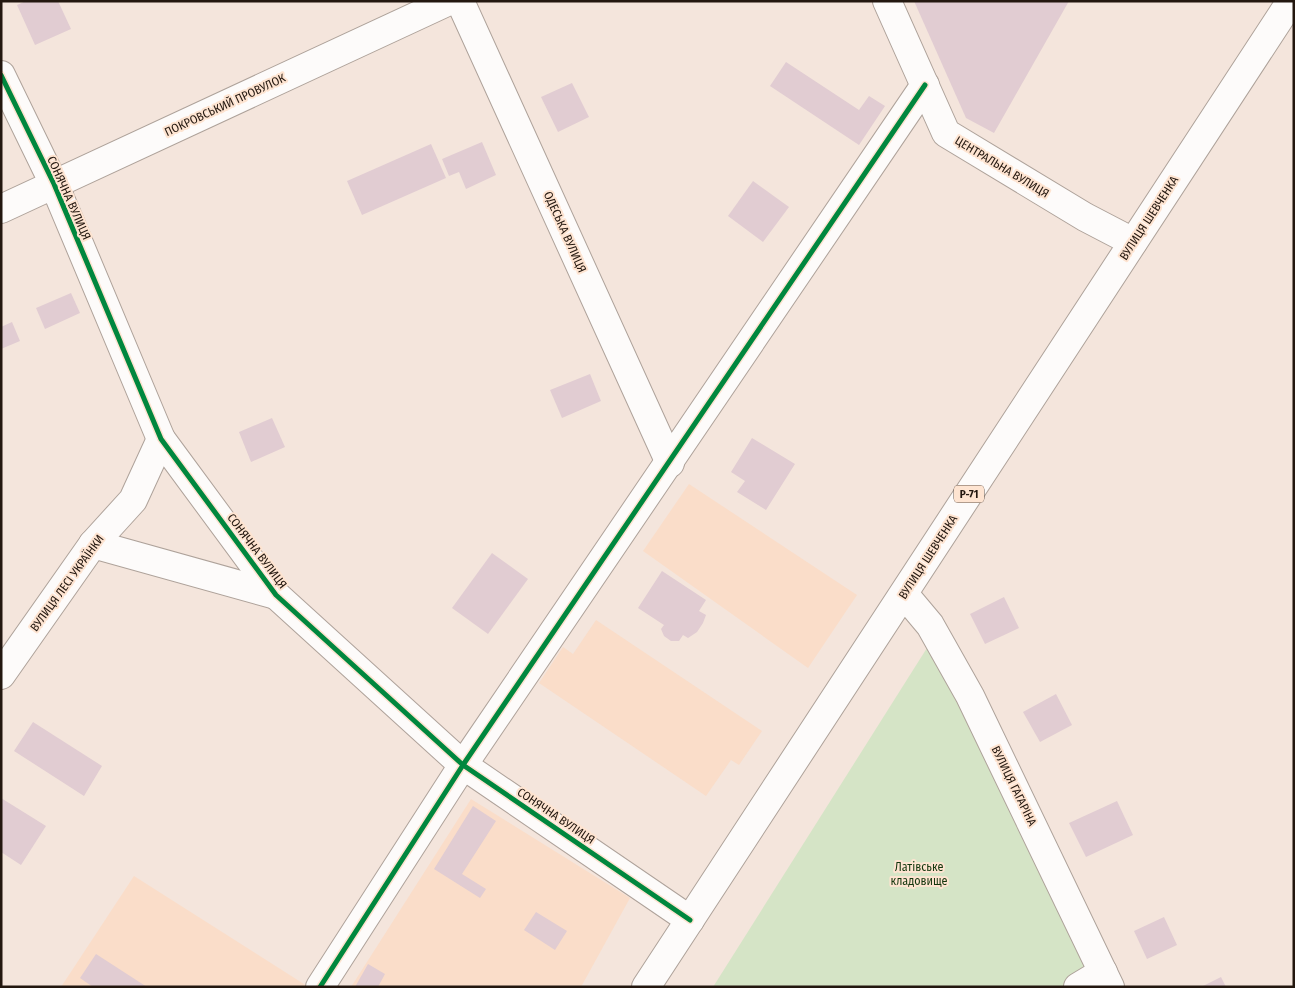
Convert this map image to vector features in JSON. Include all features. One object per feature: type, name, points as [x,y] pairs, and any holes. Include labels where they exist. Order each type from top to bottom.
[{"type":"street","name":"ПОКРОВСЬКИЙ ПРОВУЛОК","points":[[1,209],[449,1]]},
{"type":"street","name":"ОДЕСЬКА ВУЛИЦЯ","points":[[460,1],[670,463]]},
{"type":"street","name":"ЦЕНТРАЛЬНА ВУЛИЦЯ","points":[[887,1],[946,133],[1085,217],[1133,242]]},
{"type":"street","name":"ВУЛИЦЯ ШЕВЧЕНКА","points":[[646,987],[1133,242],[1291,4]]},
{"type":"street","name":"СОНЯЧНА ВУЛИЦЯ","points":[[1,75],[54,184],[161,439],[276,595],[463,766],[690,920]]},
{"type":"street","points":[[320,987],[463,766],[925,85]]},
{"type":"street","name":"ВУЛИЦЯ ЛЕСІ УКРАЇНКИ","points":[[1,675],[93,544],[134,500],[161,439]]},
{"type":"street","points":[[93,544],[276,595]]},
{"type":"street","name":"ВУЛИЦЯ ГАГАРІНА","points":[[904,594],[930,625],[970,696],[1107,979]]},
{"type":"street","points":[[1078,987],[1107,979]]},
{"type":"shaded area","points":[[689,484],[857,595],[808,668],[643,551]]},
{"type":"shaded area","points":[[596,620],[762,731],[739,765],[731,760],[706,796],[539,683],[563,647],[573,654]]},
{"type":"shaded area","points":[[471,799],[630,898],[581,987],[351,987]]},
{"type":"shaded area","points":[[134,876],[307,986],[61,987]]},
{"type":"green space","name":"Латівське кладовище","points":[[932,640],[1100,987],[713,987]]},
{"type":"building","points":[[26,1],[58,1],[71,29],[35,45],[17,5]]},
{"type":"building","points":[[914,1],[1069,1],[994,133],[966,118]]},
{"type":"building","points":[[786,62],[859,110],[869,96],[885,106],[859,145],[770,86]]},
{"type":"building","points":[[572,83],[589,117],[558,132],[541,97]]},
{"type":"building","points":[[482,142],[496,175],[466,189],[459,172],[449,176],[442,159]]},
{"type":"building","points":[[431,144],[446,178],[362,215],[347,181]]},
{"type":"building","points":[[753,181],[789,207],[763,242],[728,216]]},
{"type":"building","points":[[71,293],[80,313],[45,329],[36,308]]},
{"type":"building","points":[[12,322],[20,341],[1,349],[1,327]]},
{"type":"building","points":[[590,374],[601,401],[562,418],[550,390]]},
{"type":"building","points":[[272,418],[285,447],[251,462],[239,432]]},
{"type":"building","points":[[752,438],[795,464],[766,510],[737,492],[745,481],[731,472]]},
{"type":"building","points":[[492,553],[528,579],[488,634],[452,608]]},
{"type":"building","points":[[662,571],[706,600],[699,611],[706,615],[703,623],[697,632],[688,638],[683,635],[679,641],[671,641],[664,636],[661,629],[664,625],[638,608]]},
{"type":"building","points":[[1004,597],[1019,628],[985,644],[970,614]]},
{"type":"building","points":[[1056,694],[1072,725],[1040,742],[1023,712]]},
{"type":"building","points":[[33,722],[102,766],[84,796],[14,751]]},
{"type":"building","points":[[1,798],[46,826],[21,865],[1,852]]},
{"type":"building","points":[[1117,801],[1133,835],[1086,857],[1069,823]]},
{"type":"building","points":[[473,806],[496,821],[462,874],[486,889],[480,898],[434,869]]},
{"type":"building","points":[[536,912],[567,931],[555,950],[524,930]]},
{"type":"building","points":[[1164,917],[1177,945],[1147,959],[1134,931]]},
{"type":"building","points":[[96,954],[147,987],[93,987],[80,978]]},
{"type":"building","points":[[368,964],[385,974],[378,987],[355,987]]},
{"type":"building","points":[[1221,977],[1226,987],[1201,987]]},
{"type":"cycle path","points":[[1,75],[54,184],[161,439],[276,595],[463,765],[690,920]]},
{"type":"cycle path","points":[[320,987],[463,765],[925,85]]}]
